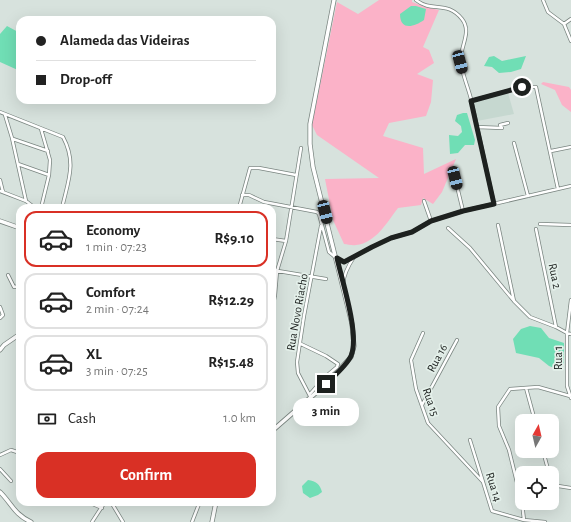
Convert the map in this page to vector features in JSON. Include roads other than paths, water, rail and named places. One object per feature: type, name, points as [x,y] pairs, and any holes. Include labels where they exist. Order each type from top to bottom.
[{"type":"main road","points":[[276,427],[310,396],[326,384],[350,357],[354,346],[352,324],[314,167],[310,144],[310,124],[313,105],[334,0]]},
{"type":"main road","points":[[0,221],[16,227]]},
{"type":"main road","points":[[0,350],[4,345],[16,337]]},
{"type":"main road","points":[[0,492],[15,511],[24,519],[31,522]]},
{"type":"main road","points":[[212,522],[215,506]]},
{"type":"street","points":[[416,0],[420,3],[450,8],[464,21],[466,27],[466,38],[460,62],[471,101],[494,204]]},
{"type":"street","points":[[543,0],[548,12],[564,24],[571,40]]},
{"type":"street","points":[[564,24],[571,19]]},
{"type":"street","points":[[471,101],[522,87],[536,87],[558,189]]},
{"type":"street","points":[[0,112],[62,137],[69,152],[71,165],[63,204]]},
{"type":"street","points":[[5,114],[26,201]]},
{"type":"street","points":[[477,127],[502,128],[500,125],[508,124]]},
{"type":"street","points":[[40,129],[50,160],[49,175],[42,204]]},
{"type":"street","points":[[12,138],[48,151]]},
{"type":"street","points":[[514,142],[528,196]]},
{"type":"street","points":[[551,151],[571,147]]},
{"type":"street","points":[[276,283],[277,271],[286,241],[301,148]]},
{"type":"street","points":[[17,163],[49,175]]},
{"type":"street","points":[[240,204],[250,168],[260,168],[296,175]]},
{"type":"street","points":[[455,178],[463,211]]},
{"type":"street","points":[[0,180],[1,192],[26,201],[30,204]]},
{"type":"street","points":[[276,204],[317,212],[329,252],[344,262],[391,238],[412,232],[431,221],[463,211],[571,186]]},
{"type":"street","points":[[242,195],[249,195],[264,202],[275,204]]},
{"type":"street","points":[[424,201],[431,221]]},
{"type":"street","points":[[540,224],[571,225]]},
{"type":"street","name":"Rua Novo Riacho","points":[[310,396],[298,373],[297,362],[301,344],[304,316],[322,225]]},
{"type":"street","points":[[498,225],[514,301]]},
{"type":"street","name":"Rua 1","points":[[448,228],[470,248],[514,301],[530,317],[567,333],[567,386],[571,397]]},
{"type":"street","name":"Rua 2","points":[[536,229],[556,327]]},
{"type":"street","points":[[276,240],[286,241]]},
{"type":"street","points":[[343,284],[348,266],[354,257]]},
{"type":"street","points":[[277,271],[326,279]]},
{"type":"street","points":[[8,275],[14,287],[16,287]]},
{"type":"street","points":[[571,300],[567,333],[571,334]]},
{"type":"street","points":[[0,307],[3,315],[0,318]]},
{"type":"street","name":"Rua 15","points":[[423,333],[411,360],[416,389],[428,423],[483,482]]},
{"type":"street","name":"Rua 16","points":[[422,405],[457,340]]},
{"type":"street","points":[[0,341],[4,345]]},
{"type":"street","points":[[301,344],[326,356],[338,364],[337,367],[324,378],[310,396]]},
{"type":"street","points":[[567,386],[571,388]]},
{"type":"street","points":[[515,469],[499,426],[498,407],[510,389],[538,387],[571,397]]},
{"type":"street","points":[[526,388],[533,414]]},
{"type":"street","name":"Rua 14","points":[[470,440],[492,510],[524,520],[545,522]]},
{"type":"street","points":[[0,455],[11,450],[16,452]]},
{"type":"street","points":[[0,469],[11,481]]},
{"type":"street","points":[[559,486],[571,488]]},
{"type":"street","points":[[92,522],[102,508],[97,506]]},
{"type":"street","points":[[113,506],[123,522]]},
{"type":"street","points":[[192,522],[198,506]]},
{"type":"street","points":[[523,510],[524,520]]}]
